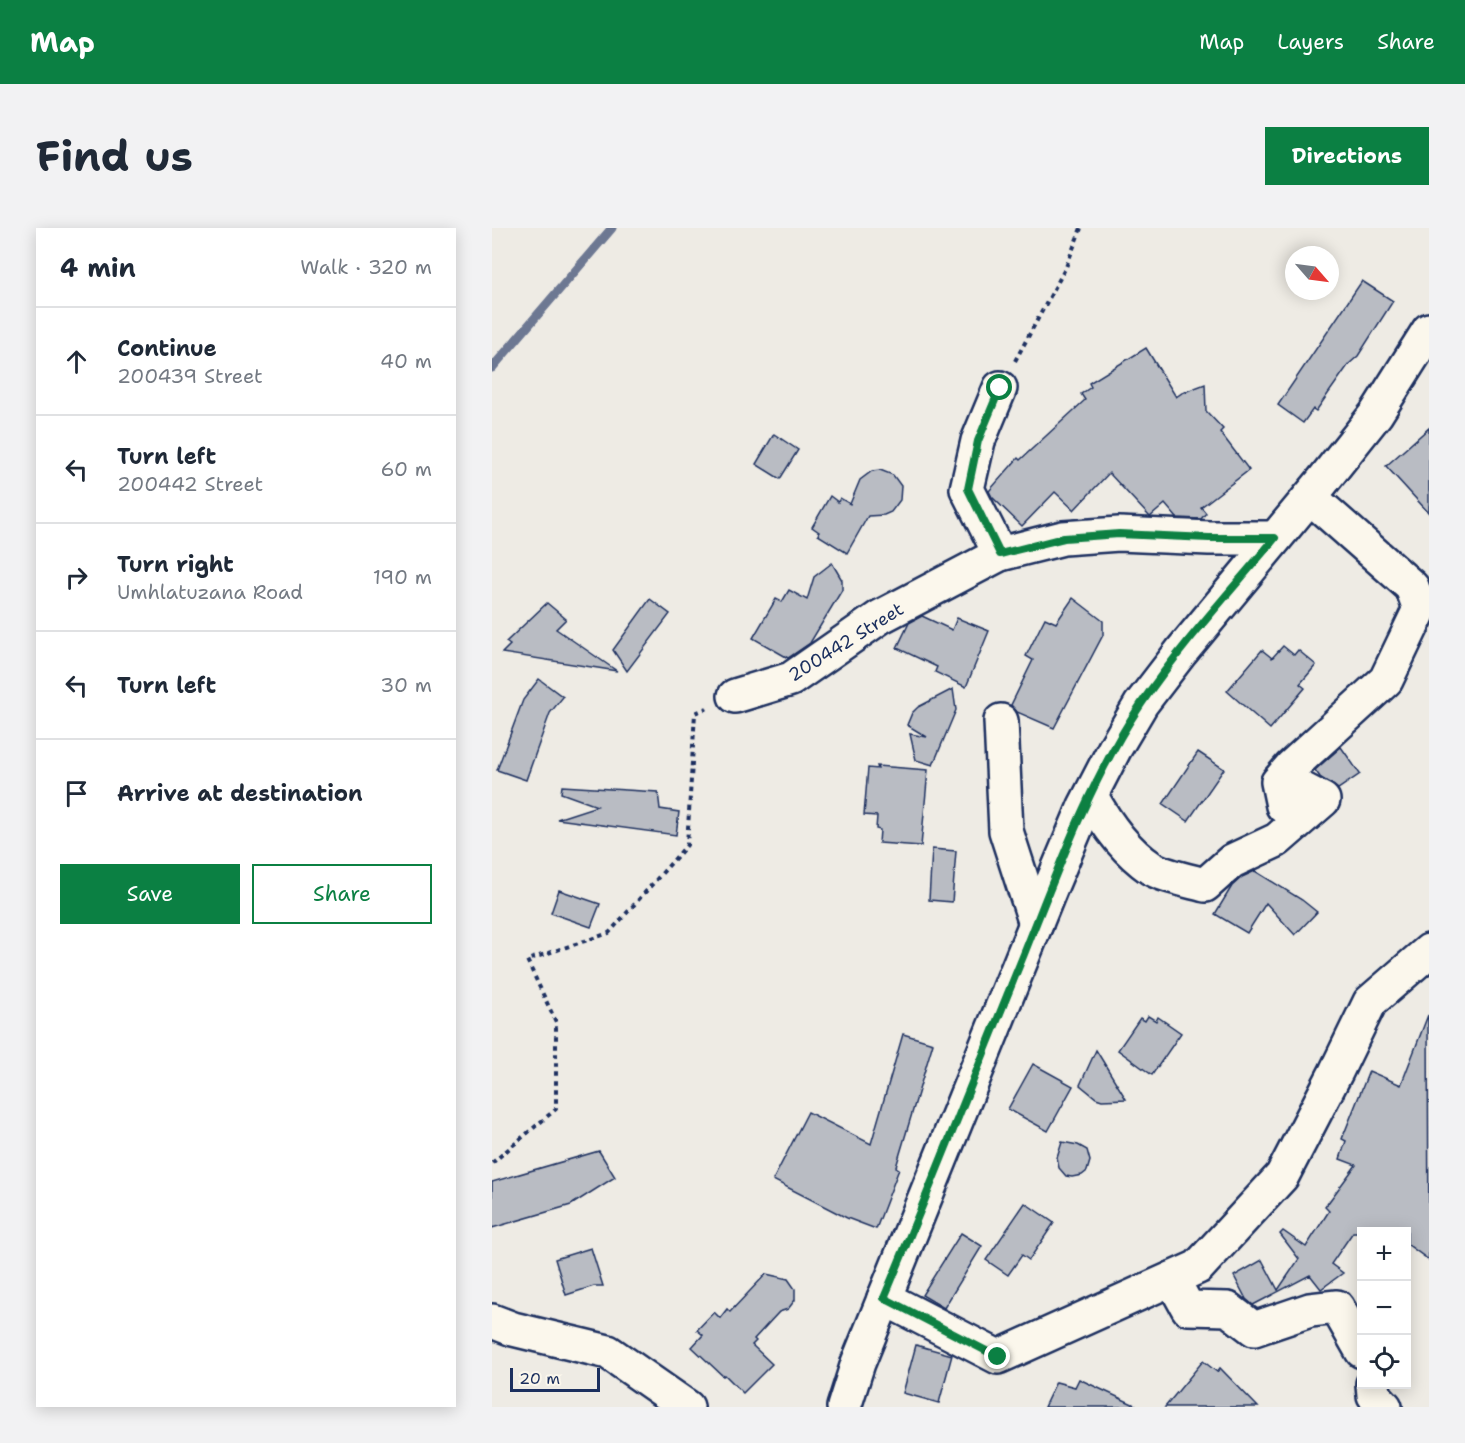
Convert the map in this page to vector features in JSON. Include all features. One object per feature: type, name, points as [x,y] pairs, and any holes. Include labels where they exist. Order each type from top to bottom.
[{"type":"street","points":[[844,1407],[858,1363],[1036,924],[1091,796],[1115,748],[1141,704],[1181,652],[1376,414],[1429,330]]},
{"type":"street","points":[[1000,388],[978,441],[968,489],[1000,554]]},
{"type":"street","points":[[1091,796],[1107,824],[1135,854],[1153,869],[1205,885],[1232,861],[1277,840],[1323,800],[1300,788],[1283,806],[1278,782],[1291,767],[1386,680],[1420,609],[1412,587],[1310,496]]},
{"type":"street","name":"200442 Street","points":[[735,696],[791,679],[880,617],[1000,554],[1064,538],[1119,534],[1275,538]]},
{"type":"street","points":[[1001,721],[1006,831],[1036,924]]},
{"type":"street","points":[[884,1298],[998,1357],[1198,1267],[1282,1176],[1370,1002],[1429,951]]},
{"type":"street","points":[[1172,1279],[1188,1308],[1228,1309],[1254,1329],[1310,1310],[1337,1307],[1357,1342]]},
{"type":"street","points":[[492,1321],[513,1329],[608,1352],[687,1407]]},
{"type":"street","points":[[1373,1389],[1374,1395],[1385,1407]]},
{"type":"path","points":[[1000,388],[1066,267],[1081,228]]},
{"type":"path","points":[[492,1163],[556,1109],[556,1022],[527,960],[609,933],[687,845],[695,713],[735,696]]},
{"type":"building","points":[[1362,281],[1393,301],[1358,356],[1349,364],[1316,411],[1313,409],[1303,423],[1278,405]]},
{"type":"building","points":[[1146,348],[1176,397],[1205,384],[1206,411],[1223,429],[1220,432],[1249,470],[1201,507],[1206,513],[1201,519],[1177,518],[1165,504],[1150,517],[1109,473],[1074,510],[1055,492],[1022,526],[992,497],[989,491],[1018,458],[1020,460],[1085,400],[1081,394],[1091,387],[1089,383]]},
{"type":"building","points":[[1429,428],[1429,513],[1386,466]]},
{"type":"building","points":[[774,434],[798,450],[780,479],[756,464]]},
{"type":"building","points":[[880,470],[893,475],[901,486],[900,500],[891,512],[868,516],[847,553],[818,535],[819,532],[812,527],[830,496],[838,502],[840,498],[850,504],[860,480],[872,471]]},
{"type":"building","points":[[832,563],[842,580],[842,590],[810,643],[788,658],[753,638],[776,599],[782,602],[789,590],[807,600],[814,577]]},
{"type":"building","points":[[1073,598],[1103,621],[1103,635],[1054,728],[1017,712],[1011,705],[1033,660],[1026,656],[1045,618],[1056,623]]},
{"type":"building","points":[[650,599],[670,614],[627,671],[613,650]]},
{"type":"building","points":[[547,603],[566,619],[556,629],[617,671],[502,653],[510,645],[506,642]]},
{"type":"building","points":[[922,616],[952,630],[957,618],[989,631],[966,687],[935,672],[937,667],[897,648],[909,623]]},
{"type":"building","points":[[1283,646],[1294,655],[1298,650],[1316,665],[1300,684],[1305,688],[1270,729],[1227,691],[1262,650],[1272,658]]},
{"type":"building","points":[[539,679],[563,697],[550,713],[526,780],[497,770],[523,700]]},
{"type":"building","points":[[953,689],[956,710],[933,765],[916,760],[910,734],[927,737],[907,725],[912,713],[918,707]]},
{"type":"building","points":[[1341,747],[1360,774],[1338,789],[1320,777],[1315,770]]},
{"type":"building","points":[[1198,752],[1224,769],[1188,821],[1163,804]]},
{"type":"building","points":[[877,766],[928,770],[921,846],[879,843],[880,830],[876,829],[877,816],[864,815],[868,768],[878,769]]},
{"type":"building","points":[[562,786],[658,792],[660,809],[679,812],[676,835],[557,819],[597,806],[561,793]]},
{"type":"building","points":[[932,849],[956,851],[952,902],[929,900]]},
{"type":"building","points":[[1255,871],[1317,912],[1295,935],[1266,903],[1247,933],[1215,914],[1232,886],[1242,877]]},
{"type":"building","points":[[559,890],[600,904],[591,927],[551,913]]},
{"type":"building","points":[[1428,1015],[1429,1260],[1411,1247],[1411,1227],[1357,1227],[1357,1232],[1353,1232],[1331,1264],[1343,1273],[1321,1289],[1310,1275],[1253,1305],[1246,1299],[1234,1276],[1262,1260],[1278,1290],[1299,1259],[1280,1234],[1283,1231],[1306,1247],[1329,1211],[1325,1207],[1356,1165],[1340,1159],[1346,1141],[1342,1139],[1369,1071],[1401,1085]]},
{"type":"building","points":[[1148,1016],[1156,1021],[1158,1017],[1181,1033],[1152,1075],[1118,1050],[1140,1018],[1145,1021]]},
{"type":"building","points":[[903,1034],[933,1043],[896,1167],[899,1169],[876,1229],[847,1218],[773,1180],[808,1112],[871,1144]]},
{"type":"building","points":[[1096,1050],[1126,1099],[1102,1100],[1080,1085]]},
{"type":"building","points":[[1033,1064],[1073,1086],[1048,1131],[1008,1109]]},
{"type":"building","points":[[1062,1142],[1078,1145],[1087,1150],[1090,1161],[1087,1171],[1082,1175],[1066,1176],[1059,1168],[1057,1158]]},
{"type":"building","points":[[599,1151],[615,1177],[571,1205],[492,1228],[492,1182]]},
{"type":"building","points":[[1025,1203],[1054,1223],[1029,1260],[1022,1255],[1008,1275],[986,1260]]},
{"type":"building","points":[[961,1233],[982,1246],[944,1308],[922,1295]]},
{"type":"building","points":[[591,1248],[603,1286],[594,1286],[566,1295],[555,1259]]},
{"type":"building","points":[[766,1274],[788,1279],[795,1289],[795,1300],[788,1309],[779,1312],[754,1339],[756,1341],[752,1345],[772,1364],[743,1393],[692,1347],[703,1335],[697,1330],[714,1312],[720,1318],[727,1309],[730,1312]]},
{"type":"building","points":[[916,1345],[952,1355],[939,1403],[903,1393]]},
{"type":"building","points":[[1203,1361],[1217,1372],[1220,1368],[1258,1407],[1165,1407]]},
{"type":"building","points":[[1079,1379],[1139,1407],[1044,1407],[1056,1382],[1075,1387]]},
{"type":"waterway","points":[[492,368],[612,228]]},
{"type":"route","points":[[998,1357],[884,1298],[1085,806],[1141,704],[1275,538],[1119,534],[1064,538],[1000,554],[968,489],[978,441],[1000,388]]}]
